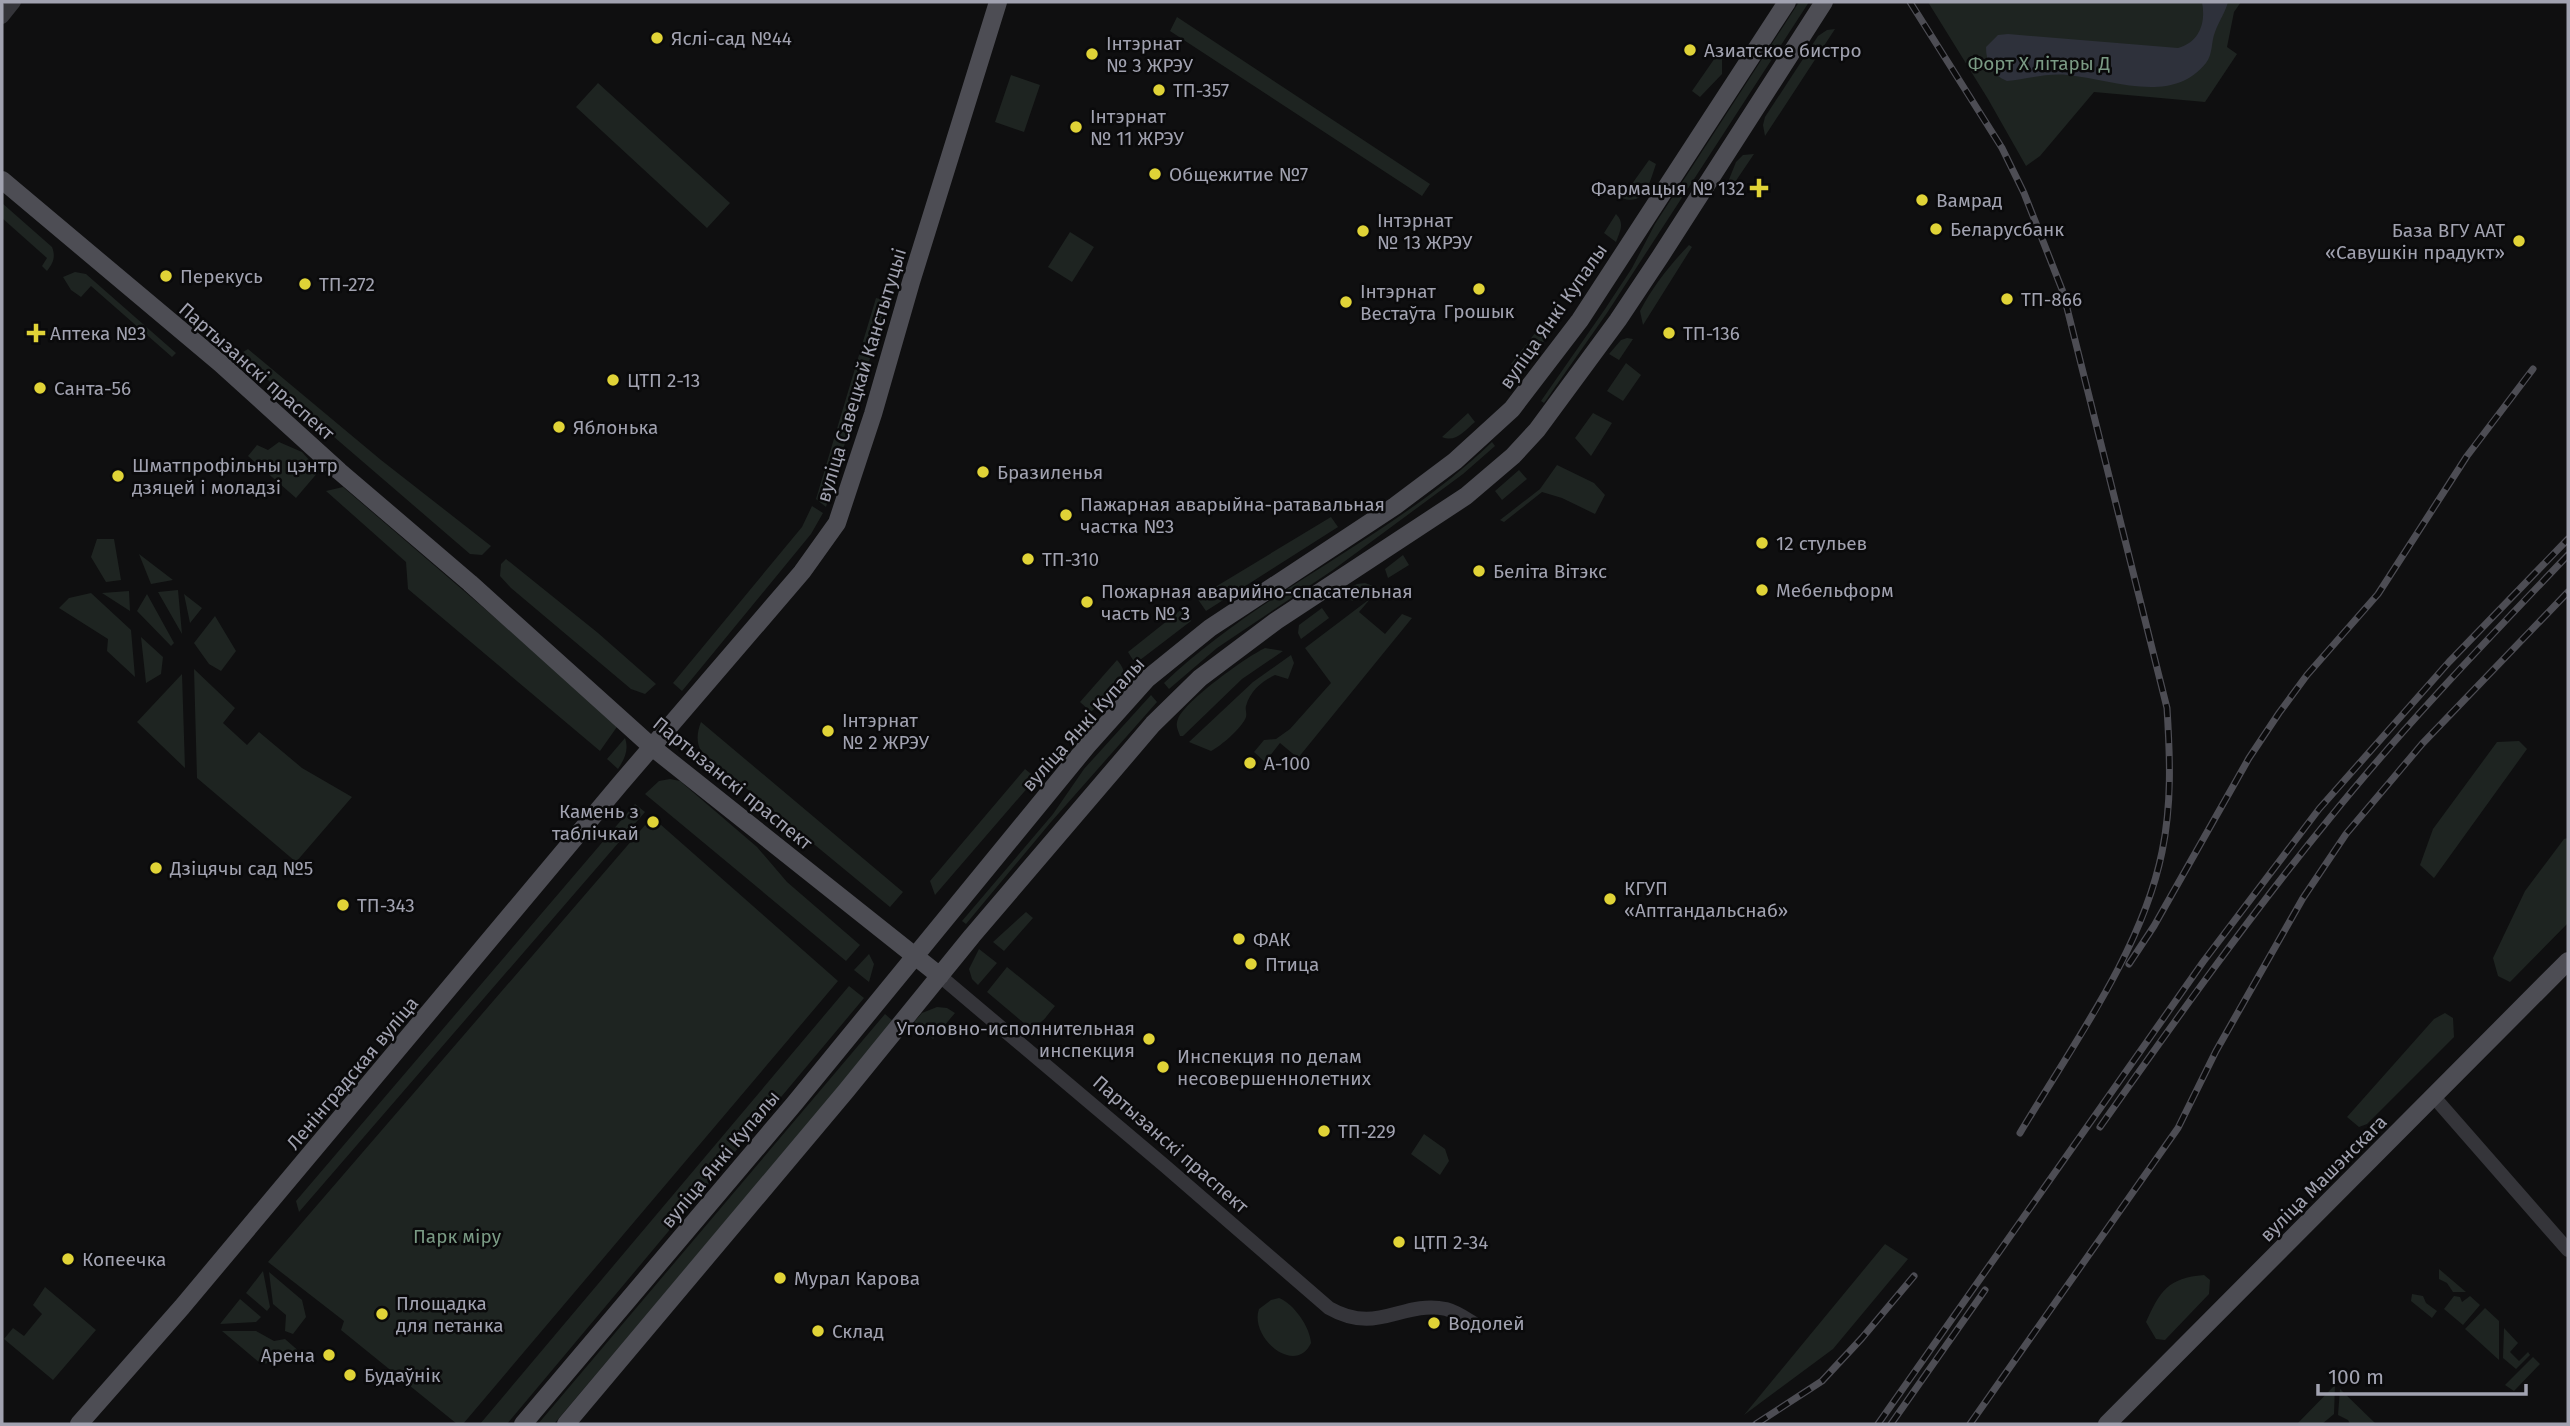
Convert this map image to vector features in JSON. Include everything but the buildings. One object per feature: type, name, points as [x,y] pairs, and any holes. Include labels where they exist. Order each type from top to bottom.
[{"type":"main road","name":"вуліца Савецкай Канстытуцыі","points":[[652,747],[802,572],[837,523],[873,414],[998,2]]},
{"type":"main road","name":"вуліца Янкі Купалы","points":[[523,1424],[794,1104],[1087,746],[1147,679],[1210,628],[1415,491],[1455,461],[1512,409],[1580,320],[1787,2]]},
{"type":"main road","points":[[566,1424],[1153,724],[1200,678],[1276,621],[1466,496],[1513,456],[1537,430],[1604,340],[1660,257],[1824,2]]},
{"type":"main road","name":"Партызанскі праспект","points":[[2,180],[220,363],[652,747],[940,976]]},
{"type":"main road","points":[[1512,409],[1537,430]]},
{"type":"main road","name":"Ленінградская вуліца","points":[[79,1424],[239,1239],[652,747]]},
{"type":"main road","name":"вуліца Машэнскага","points":[[2107,1424],[2568,961]]},
{"type":"street","points":[[2,17],[15,2]]},
{"type":"street","name":"Партызанскі праспект","points":[[940,976],[1329,1308],[1354,1319],[1369,1320],[1423,1308],[1436,1308],[1459,1314],[1475,1324]]},
{"type":"street","points":[[2434,1097],[2568,1250]]},
{"type":"green space","points":[[1799,2],[1809,2],[1607,313],[1544,403],[1541,401],[1632,268],[1655,224]]},
{"type":"green space","name":"Форт X літары Д","points":[[1928,2],[2241,2],[2234,12],[2227,47],[2237,54],[2205,102],[2094,92],[2040,156],[2026,166]]},
{"type":"green space","points":[[1177,17],[1430,184],[1422,196],[1170,31]]},
{"type":"green space","points":[[1835,29],[1765,136],[1765,117],[1818,36],[1827,30]]},
{"type":"green space","points":[[1717,55],[1722,58],[1722,74],[1700,97],[1692,91]]},
{"type":"green space","points":[[1011,75],[1040,85],[1024,132],[995,122]]},
{"type":"green space","points":[[598,83],[730,203],[707,228],[576,107]]},
{"type":"green space","points":[[1754,154],[1727,194],[1724,192],[1736,162],[1743,155]]},
{"type":"green space","points":[[1649,160],[1656,164],[1645,191],[1636,199],[1622,198]]},
{"type":"green space","points":[[2,203],[52,247],[53,260],[47,271],[42,266],[47,258],[2,218]]},
{"type":"green space","points":[[1616,214],[1621,224],[1616,242],[1604,233]]},
{"type":"green space","points":[[1070,232],[1094,247],[1072,282],[1048,267]]},
{"type":"green space","points":[[1689,245],[1692,247],[1643,325],[1640,311],[1645,302],[1662,276]]},
{"type":"green space","points":[[75,272],[86,274],[176,353],[172,357],[91,286],[81,297],[71,290],[63,277]]},
{"type":"green space","points":[[876,298],[887,301],[826,507],[816,499]]},
{"type":"green space","points":[[1549,326],[1554,329],[1520,370],[1511,364],[1539,328]]},
{"type":"green space","points":[[1633,339],[1619,360],[1609,354],[1621,340]]},
{"type":"green space","points":[[248,349],[381,460],[491,546],[482,555],[470,554],[247,362],[243,352]]},
{"type":"green space","points":[[1626,363],[1641,375],[1623,401],[1607,391]]},
{"type":"green space","points":[[1468,413],[1475,422],[1456,437],[1442,437]]},
{"type":"green space","points":[[1593,413],[1612,423],[1591,456],[1575,438]]},
{"type":"green space","points":[[279,442],[302,452],[319,471],[296,498],[248,456],[257,445],[268,450]]},
{"type":"green space","points":[[1492,442],[1495,446],[1463,474],[1333,570],[1217,648],[1169,689],[1164,683],[1243,619],[1413,507],[1454,476]]},
{"type":"green space","points":[[1557,465],[1594,483],[1605,495],[1595,514],[1562,498],[1542,492],[1504,522],[1500,520],[1540,489]]},
{"type":"green space","points":[[1519,470],[1527,479],[1502,500],[1495,491]]},
{"type":"green space","points":[[343,487],[619,724],[600,751],[408,589],[406,562],[326,491]]},
{"type":"green space","points":[[812,506],[823,513],[811,534],[682,691],[673,683],[802,527]]},
{"type":"green space","points":[[1331,517],[1338,527],[1206,611],[1197,598]]},
{"type":"green space","points":[[97,539],[114,539],[121,580],[106,582],[91,557]]},
{"type":"green space","points":[[139,554],[173,580],[151,584]]},
{"type":"green space","points":[[1403,555],[1409,565],[1388,578],[1385,569]]},
{"type":"green space","points":[[506,559],[656,684],[645,694],[631,689],[511,588],[500,576],[501,564]]},
{"type":"green space","points":[[1365,583],[1373,586],[1352,601],[1345,590]]},
{"type":"green space","points":[[178,590],[182,634],[158,592]]},
{"type":"green space","points":[[129,591],[130,611],[102,593]]},
{"type":"green space","points":[[91,593],[131,630],[135,677],[107,651],[108,639],[59,608],[69,598]]},
{"type":"green space","points":[[147,594],[174,643],[171,646],[137,611]]},
{"type":"green space","points":[[184,594],[202,608],[190,623]]},
{"type":"green space","points":[[1371,598],[1359,612],[1385,634],[1402,614],[1412,618],[1298,758],[1280,743],[1265,762],[1254,752],[1264,740],[1276,739],[1290,729],[1331,683],[1305,648]]},
{"type":"green space","points":[[1322,608],[1329,618],[1301,639],[1298,633],[1299,625]]},
{"type":"green space","points":[[1182,609],[1191,621],[1140,660],[1133,660],[1128,652]]},
{"type":"green space","points":[[215,616],[236,651],[221,671],[209,664],[194,643]]},
{"type":"green space","points":[[141,637],[163,657],[161,674],[146,683]]},
{"type":"green space","points":[[1265,648],[1283,651],[1242,679],[1180,736],[1177,726],[1183,711],[1244,660]]},
{"type":"green space","points":[[1291,655],[1294,663],[1288,679],[1275,675],[1257,687],[1248,701],[1244,721],[1225,741],[1211,751],[1189,742],[1253,682]]},
{"type":"green space","points":[[1117,660],[1123,668],[1122,683],[1091,712],[1080,702]]},
{"type":"green space","points":[[194,669],[235,708],[223,723],[247,745],[259,732],[302,768],[352,797],[296,862],[197,778]]},
{"type":"green space","points":[[182,674],[185,768],[137,722]]},
{"type":"green space","points":[[1151,695],[1157,702],[966,924],[962,921],[1053,814],[1084,769]]},
{"type":"green space","points":[[701,722],[903,892],[890,907],[701,751],[698,737]]},
{"type":"green space","points":[[625,738],[626,754],[618,769],[607,759]]},
{"type":"green space","points":[[2519,741],[2527,749],[2434,878],[2420,865],[2433,829],[2497,742]]},
{"type":"green space","points":[[1025,769],[1036,778],[935,895],[930,881]]},
{"type":"green space","points":[[659,781],[680,781],[757,847],[787,882],[860,945],[846,961],[645,794]]},
{"type":"green space","points":[[635,804],[645,812],[299,1212],[296,1201]]},
{"type":"green space","name":"Парк міру","points":[[652,817],[838,981],[463,1424],[457,1424],[341,1330],[344,1321],[268,1262]]},
{"type":"green space","points":[[2568,838],[2568,923],[2510,982],[2498,976],[2493,958],[2525,891],[2564,839]]},
{"type":"green space","points":[[1026,912],[1033,918],[1004,951],[993,942]]},
{"type":"green space","points":[[979,949],[997,963],[978,985],[972,979],[969,969]]},
{"type":"green space","points":[[869,954],[874,964],[869,982],[854,970]]},
{"type":"green space","points":[[1007,967],[1055,1006],[1039,1024],[1025,1024],[987,992]]},
{"type":"green space","points":[[849,986],[864,998],[507,1424],[480,1424]]},
{"type":"green space","points":[[937,1007],[947,1008],[955,1013],[933,1039],[914,1022],[922,1013]]},
{"type":"green space","points":[[2445,1013],[2453,1018],[2454,1037],[2367,1124],[2359,1127],[2347,1117],[2434,1019]]},
{"type":"green space","points":[[885,1014],[894,1022],[554,1424],[538,1424]]},
{"type":"green space","points":[[1424,1134],[1445,1149],[1449,1161],[1440,1175],[1411,1154]]},
{"type":"green space","points":[[1885,1244],[1908,1259],[1833,1349],[1744,1415]]},
{"type":"green space","points":[[2439,1269],[2466,1292],[2453,1292],[2447,1283],[2439,1279]]},
{"type":"green space","points":[[263,1271],[270,1307],[267,1311],[246,1293]]},
{"type":"green space","points":[[269,1272],[302,1300],[306,1317],[293,1334],[285,1331],[286,1315],[273,1304]]},
{"type":"green space","points":[[2204,1275],[2210,1280],[2209,1294],[2165,1340],[2156,1339],[2146,1322],[2161,1294],[2182,1279]]},
{"type":"green space","points":[[45,1287],[96,1330],[53,1380],[4,1339],[13,1328],[24,1336],[42,1314],[33,1305]]},
{"type":"green space","points":[[2412,1294],[2423,1296],[2426,1303],[2437,1311],[2432,1318],[2411,1301]]},
{"type":"green space","points":[[2454,1296],[2460,1297],[2462,1302],[2470,1296],[2480,1305],[2463,1325],[2444,1309]]},
{"type":"green space","points":[[1279,1298],[1295,1311],[1310,1337],[1311,1343],[1304,1352],[1295,1356],[1285,1355],[1275,1349],[1261,1331],[1259,1309],[1271,1300]]},
{"type":"green space","points":[[240,1299],[261,1317],[256,1322],[220,1324]]},
{"type":"green space","points":[[2485,1308],[2499,1321],[2499,1360],[2465,1329]]},
{"type":"green space","points":[[2504,1328],[2518,1343],[2510,1352],[2519,1361],[2528,1352],[2530,1355],[2516,1369],[2503,1358]]},
{"type":"green space","points":[[222,1331],[256,1331],[274,1341],[285,1339],[301,1353],[293,1360],[261,1364]]},
{"type":"green space","points":[[2533,1357],[2540,1364],[2514,1391],[2505,1385]]},
{"type":"green space","points":[[2335,1385],[2334,1414],[2322,1424],[2297,1424]]},
{"type":"green space","points":[[2340,1389],[2376,1424],[2350,1424],[2338,1415]]},
{"type":"shaded area","points":[[2202,2],[2228,2],[2206,63],[2192,76],[2176,84],[2140,87],[2060,75],[2007,81],[1994,72],[1987,58],[1986,47],[1998,35],[2008,34],[2178,48],[2192,41],[2200,30]]},
{"type":"railway","points":[[1910,2],[2002,148],[2024,193],[2063,292],[2167,708],[2169,798],[2162,852],[2152,889],[2122,962],[2020,1133]]},
{"type":"railway","points":[[2129,964],[2154,926],[2249,758],[2279,713],[2307,675],[2378,594],[2467,456],[2533,369]]},
{"type":"railway","points":[[1878,1424],[2203,962],[2319,809],[2449,662],[2568,539]]},
{"type":"railway","points":[[2100,1127],[2240,932],[2357,784],[2568,555]]},
{"type":"railway","points":[[1970,1424],[2178,1128],[2216,1051],[2303,898],[2346,834],[2422,744],[2568,592]]},
{"type":"railway","points":[[1756,1424],[1822,1381],[1914,1276]]},
{"type":"railway","points":[[1891,1424],[1985,1290]]},
{"type":"place","name":"Яслі-сад №44","points":[[657,38]]},
{"type":"place","name":"Азиатское бистро","points":[[1690,50]]},
{"type":"place","name":"Інтэрнат № 3 ЖРЭУ","points":[[1092,54]]},
{"type":"place","name":"ТП-357","points":[[1159,90]]},
{"type":"place","name":"Інтэрнат № 11 ЖРЭУ","points":[[1076,127]]},
{"type":"place","name":"Общежитие №7","points":[[1155,174]]},
{"type":"place","name":"Фармацыя № 132","points":[[1759,188]]},
{"type":"place","name":"Вамрад","points":[[1922,200]]},
{"type":"place","name":"Беларусбанк","points":[[1936,229]]},
{"type":"place","name":"Інтэрнат № 13 ЖРЭУ","points":[[1363,231]]},
{"type":"place","name":"База ВГУ ААТ «Савушкін прадукт»","points":[[2519,241]]},
{"type":"place","name":"Перекусь","points":[[166,276]]},
{"type":"place","name":"ТП-272","points":[[305,284]]},
{"type":"place","name":"Грошык","points":[[1479,289]]},
{"type":"place","name":"ТП-866","points":[[2007,299]]},
{"type":"place","name":"Інтэрнат Вестаўта","points":[[1346,302]]},
{"type":"place","name":"Аптека №3","points":[[36,333]]},
{"type":"place","name":"ТП-136","points":[[1669,333]]},
{"type":"place","name":"ЦТП 2-13","points":[[613,380]]},
{"type":"place","name":"Санта-56","points":[[40,388]]},
{"type":"place","name":"Яблонька","points":[[559,427]]},
{"type":"place","name":"Бразиленья","points":[[983,472]]},
{"type":"place","name":"Шматпрофільны цэнтр дзяцей і моладзі","points":[[118,476]]},
{"type":"place","name":"Пажарная аварыйна-ратавальная частка №3","points":[[1066,515]]},
{"type":"place","name":"12 стульев","points":[[1762,543]]},
{"type":"place","name":"ТП-310","points":[[1028,559]]},
{"type":"place","name":"Беліта Вітэкс","points":[[1479,571]]},
{"type":"place","name":"Мебельформ","points":[[1762,590]]},
{"type":"place","name":"Пожарная аварийно-спасательная часть № 3","points":[[1087,602]]},
{"type":"place","name":"Інтэрнат № 2 ЖРЭУ","points":[[828,731]]},
{"type":"place","name":"А-100","points":[[1250,763]]},
{"type":"place","name":"Камень з таблічкай","points":[[653,822]]},
{"type":"place","name":"Дзіцячы сад №5","points":[[156,868]]},
{"type":"place","name":"КГУП «Аптгандальснаб»","points":[[1610,899]]},
{"type":"place","name":"ТП-343","points":[[343,905]]},
{"type":"place","name":"ФАК","points":[[1239,939]]},
{"type":"place","name":"Птица","points":[[1251,964]]},
{"type":"place","name":"Уголовно-исполнительная инспекция","points":[[1149,1039]]},
{"type":"place","name":"Инспекция по делам несовершеннолетних","points":[[1163,1067]]},
{"type":"place","name":"ТП-229","points":[[1324,1131]]},
{"type":"place","name":"ЦТП 2-34","points":[[1399,1242]]},
{"type":"place","name":"Копеечка","points":[[68,1259]]},
{"type":"place","name":"Мурал Карова","points":[[780,1278]]},
{"type":"place","name":"Площадка для петанка","points":[[382,1314]]},
{"type":"place","name":"Водолей","points":[[1434,1323]]},
{"type":"place","name":"Склад","points":[[818,1331]]},
{"type":"place","name":"Арена","points":[[329,1355]]},
{"type":"place","name":"Будаўнік","points":[[350,1375]]}]
